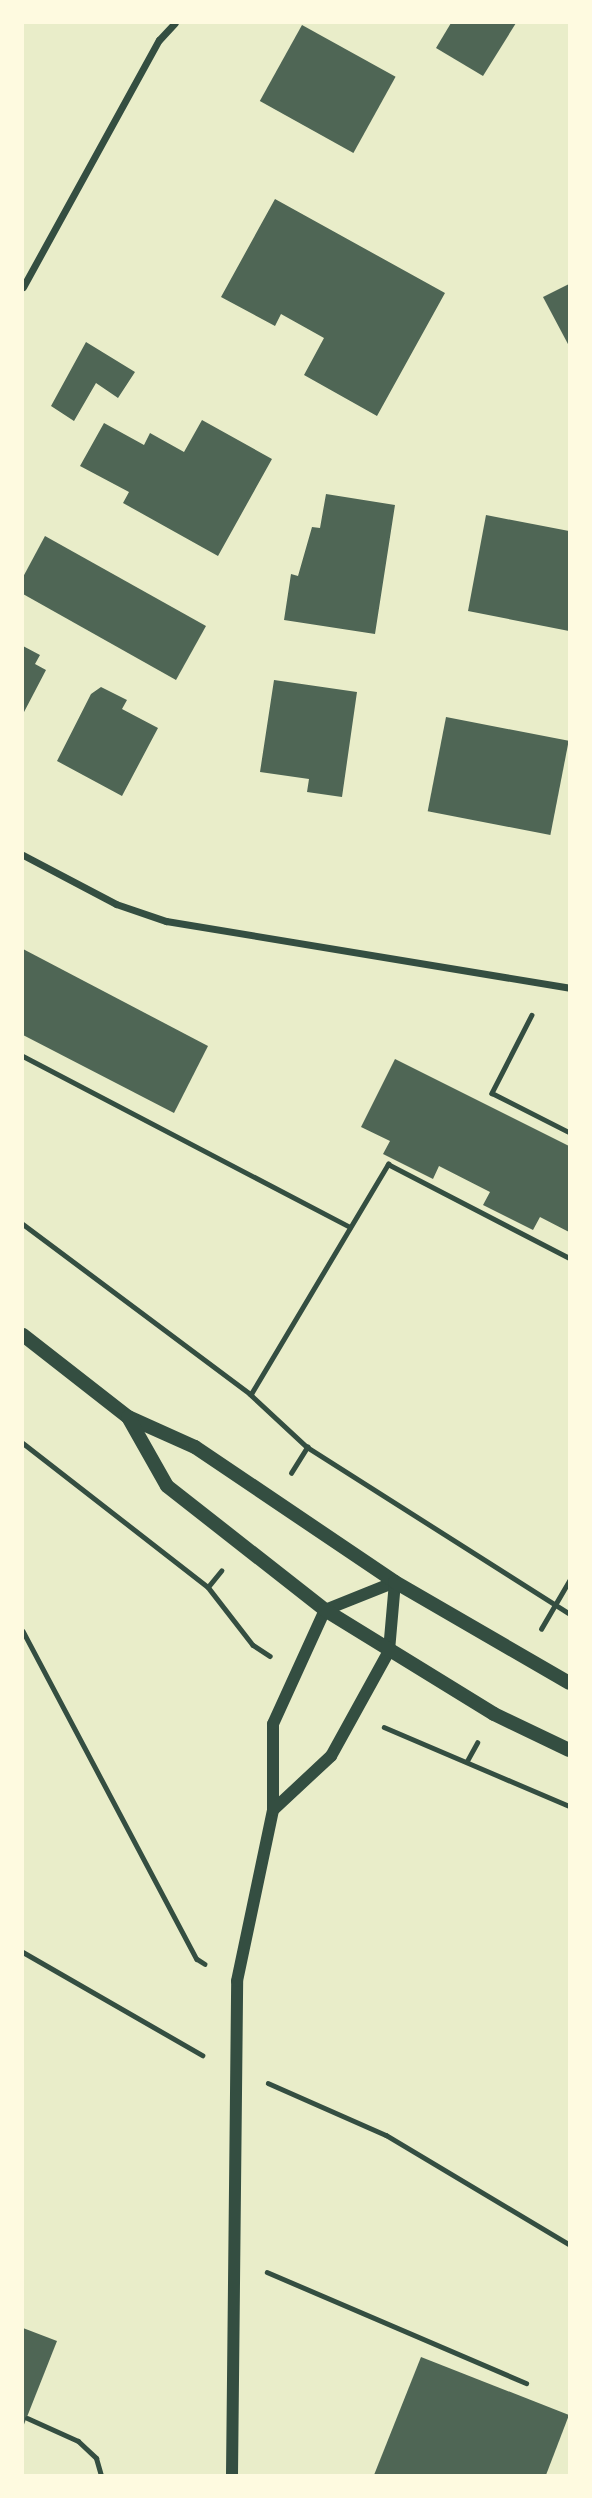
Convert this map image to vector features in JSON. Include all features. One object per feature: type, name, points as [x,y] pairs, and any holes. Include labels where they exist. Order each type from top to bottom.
[{"type":"main road","points":[[23,1335],[128,1418],[195,1447],[395,1582],[569,1683]]},
{"type":"main road","points":[[128,1418],[167,1486],[326,1610],[389,1651],[569,1750]]},
{"type":"street","points":[[23,288],[159,40],[175,23]]},
{"type":"street","points":[[23,855],[116,904],[166,921],[569,988]]},
{"type":"street","points":[[232,2475],[237,1981],[273,1810],[273,1724],[326,1610],[395,1582],[389,1651],[331,1756],[273,1810]]},
{"type":"lane","points":[[27,2418],[78,2441],[96,2458],[101,2475]]},
{"type":"path","points":[[532,1016],[492,1093],[569,1132]]},
{"type":"path","points":[[23,1056],[350,1227]]},
{"type":"path","points":[[250,1394],[388,1164],[569,1258]]},
{"type":"path","points":[[23,1224],[250,1394],[307,1447],[569,1613]]},
{"type":"path","points":[[23,1443],[208,1587],[253,1645]]},
{"type":"path","points":[[555,1604],[569,1581]]},
{"type":"path","points":[[23,1631],[197,1959],[237,1981]]},
{"type":"path","points":[[395,1733],[569,1806]]},
{"type":"path","points":[[23,1952],[205,2056]]},
{"type":"path","points":[[281,2087],[386,2135],[569,2244]]},
{"type":"path","points":[[236,2272],[272,2272],[330,2304],[526,2383]]},
{"type":"building","points":[[451,23],[516,23],[483,76],[436,48]]},
{"type":"building","points":[[302,25],[396,77],[353,153],[260,101]]},
{"type":"building","points":[[275,199],[445,293],[377,416],[304,375],[324,338],[281,314],[275,326],[221,297]]},
{"type":"building","points":[[569,284],[569,346],[543,297]]},
{"type":"building","points":[[86,342],[135,372],[118,398],[96,383],[74,421],[51,406]]},
{"type":"building","points":[[202,420],[272,459],[218,556],[123,503],[129,492],[80,466],[104,423],[144,445],[150,433],[184,452]]},
{"type":"building","points":[[326,494],[395,505],[375,634],[284,620],[291,574],[298,576],[312,527],[320,528]]},
{"type":"building","points":[[486,515],[569,531],[569,631],[468,611]]},
{"type":"building","points":[[45,536],[206,626],[176,680],[23,594],[23,577]]},
{"type":"building","points":[[23,646],[40,655],[35,664],[46,670],[23,714]]},
{"type":"building","points":[[274,680],[357,692],[342,797],[307,792],[309,779],[260,772]]},
{"type":"building","points":[[101,687],[127,700],[122,709],[158,728],[122,796],[57,761],[91,694]]},
{"type":"building","points":[[446,717],[569,741],[550,835],[428,811]]},
{"type":"building","points":[[23,949],[208,1046],[174,1113],[23,1035]]},
{"type":"building","points":[[395,1059],[569,1146],[569,1232],[540,1217],[533,1230],[483,1205],[490,1192],[439,1166],[433,1179],[383,1154],[390,1141],[361,1127]]},
{"type":"building","points":[[23,2328],[57,2341],[23,2427]]},
{"type":"building","points":[[421,2357],[569,2415],[546,2475],[374,2475]]}]
